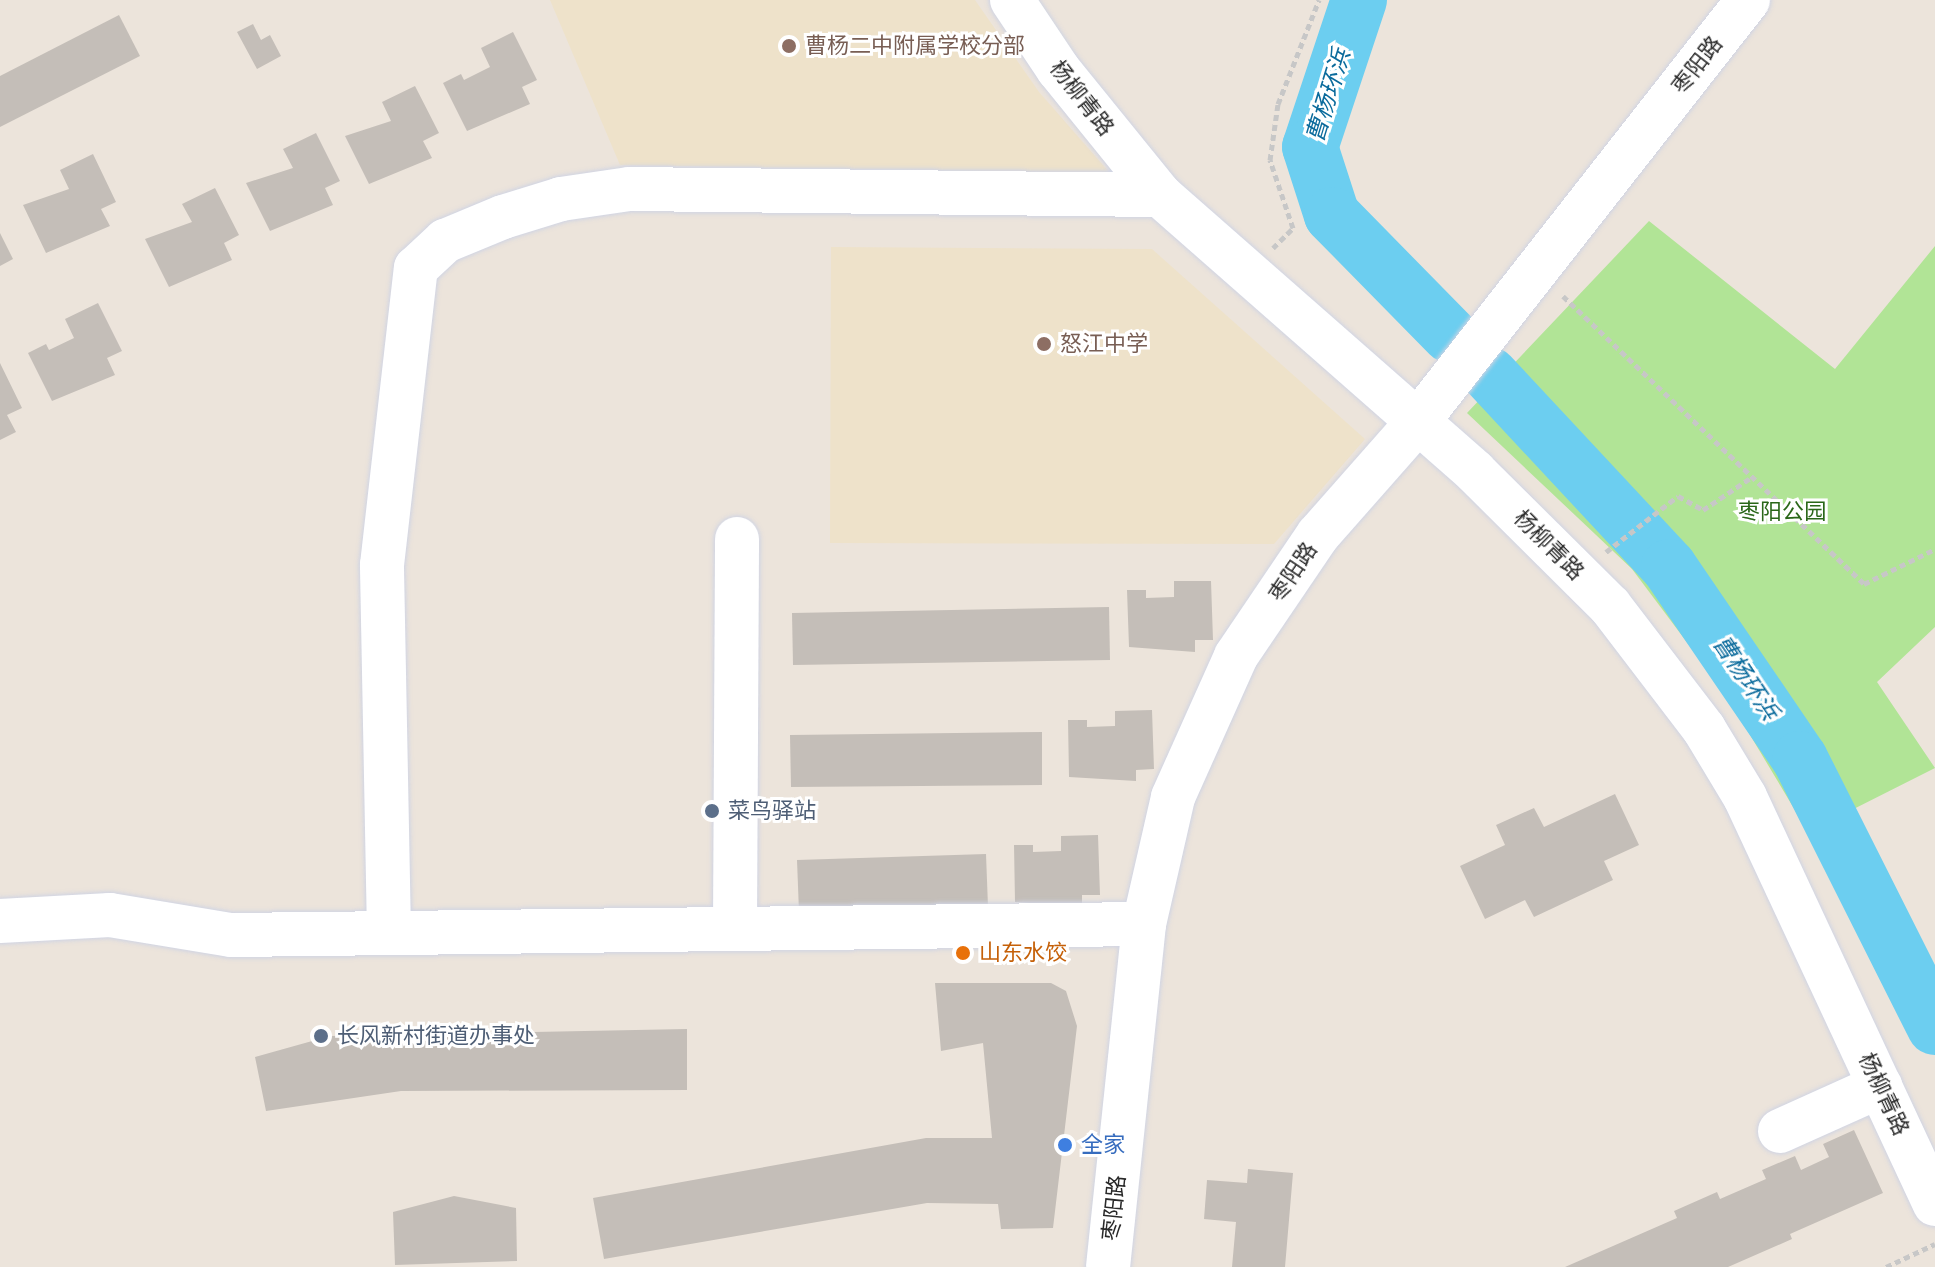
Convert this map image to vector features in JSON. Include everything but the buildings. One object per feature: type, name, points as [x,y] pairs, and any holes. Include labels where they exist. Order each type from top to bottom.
[{"type":"street","name":"杨柳青路","points":[[1012,0],[1058,69],[1160,195],[1415,425],[1475,472],[1610,606],[1704,729],[1745,797],[1935,1204]]},
{"type":"street","name":"枣阳路","points":[[1108,1267],[1144,924],[1173,797],[1236,656],[1318,535],[1415,425],[1748,0]]},
{"type":"street","points":[[389,933],[382,565],[416,268],[445,241],[503,217],[561,199],[629,189],[1160,195]]},
{"type":"street","points":[[735,929],[737,539]]},
{"type":"street","points":[[0,921],[110,915],[231,935],[1144,924]]},
{"type":"street","points":[[1780,1131],[1880,1086]]},
{"type":"path","points":[[1247,274],[1293,228],[1270,160],[1278,104],[1319,0]]},
{"type":"path","points":[[1536,271],[1864,584],[1935,549]]},
{"type":"path","points":[[1621,539],[1678,496],[1703,510],[1752,477]]},
{"type":"path","points":[[1886,1267],[1935,1244]]},
{"type":"shaded area","name":"曹杨二中附属学校分部","points":[[550,0],[975,0],[1039,92],[1110,173],[620,165]]},
{"type":"shaded area","name":"怒江中学","points":[[831,247],[1152,249],[1365,439],[1274,544],[830,543]]},
{"type":"green space","name":"枣阳公园","points":[[1649,221],[1835,369],[1935,246],[1935,627],[1877,682],[1935,768],[1808,832],[1725,693],[1632,569],[1467,413]]},
{"type":"waterway","name":"曹杨环浜","points":[[1359,0],[1310,147],[1332,215],[1450,335]]},
{"type":"waterway","name":"曹杨环浜","points":[[1490,375],[1669,567],[1800,759],[1935,1027]]},
{"type":"place","name":"曹杨二中附属学校分部","points":[[789,46]]},
{"type":"place","name":"怒江中学","points":[[1044,344]]},
{"type":"place","name":"菜鸟驿站","points":[[712,811]]},
{"type":"place","name":"山东水饺","points":[[963,953]]},
{"type":"place","name":"长风新村街道办事处","points":[[321,1036]]},
{"type":"place","name":"全家","points":[[1065,1145]]}]
